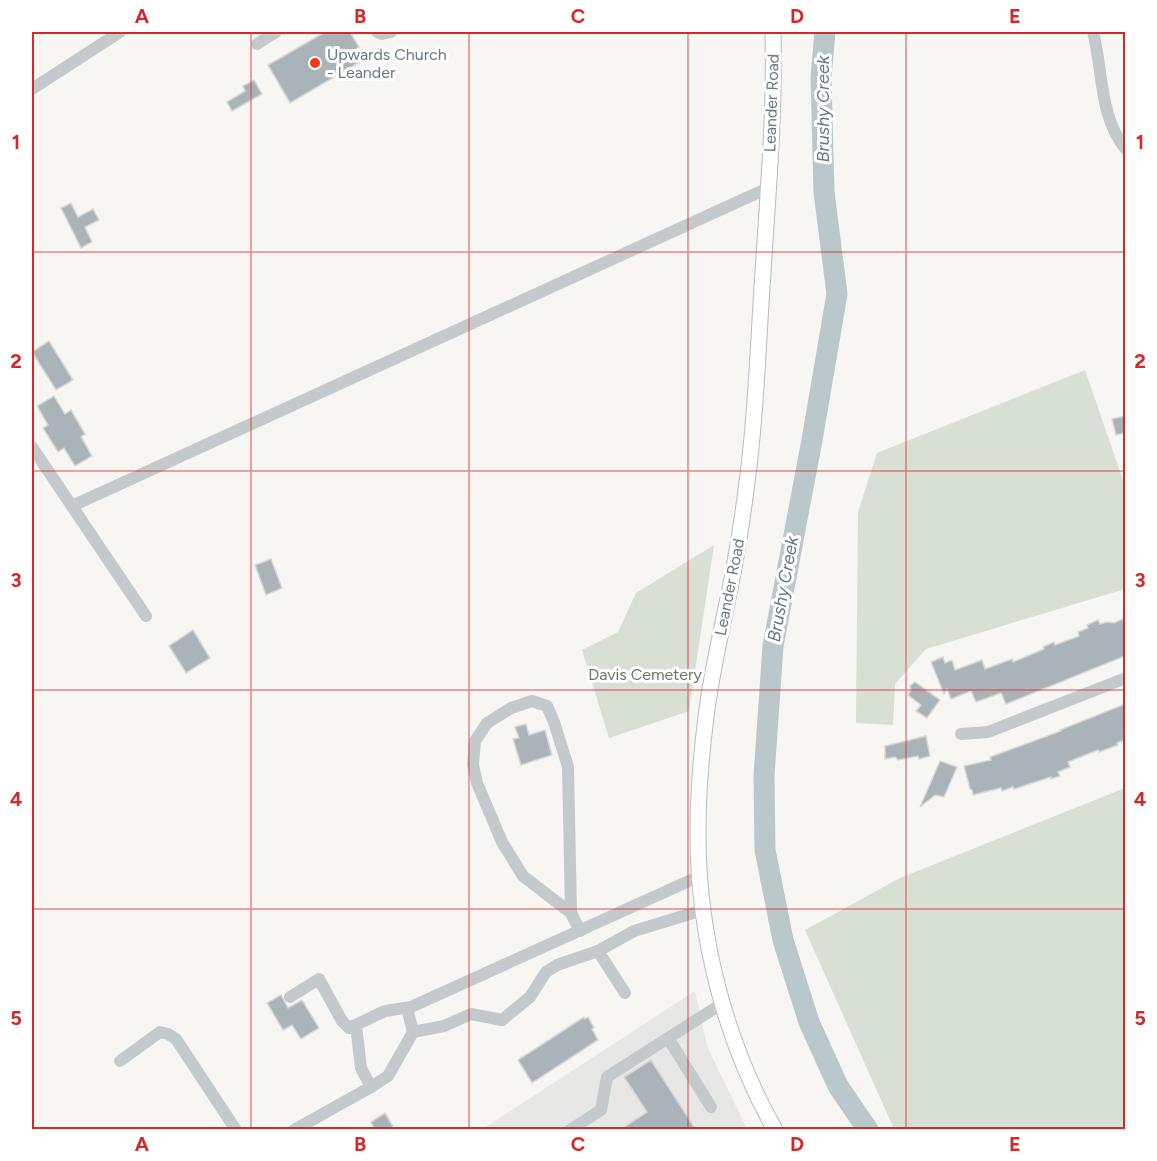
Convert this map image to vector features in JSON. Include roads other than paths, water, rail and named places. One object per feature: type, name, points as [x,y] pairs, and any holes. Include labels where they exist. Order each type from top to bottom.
[{"type":"main road","name":"Leander Road","points":[[773,32],[772,115],[754,414],[747,488],[706,716],[699,792],[698,836],[700,876],[713,966],[743,1063],[775,1130]]},
{"type":"street","points":[[32,88],[120,32]]},
{"type":"street","points":[[257,44],[276,32]]},
{"type":"street","points":[[378,32],[382,34],[392,32]]},
{"type":"street","points":[[1093,32],[1111,123],[1125,149]]},
{"type":"street","points":[[72,506],[768,188]]},
{"type":"street","points":[[32,447],[146,616]]},
{"type":"street","points":[[961,734],[988,732],[1125,678]]},
{"type":"street","points":[[571,913],[523,876],[502,842],[477,783],[473,765],[476,741],[487,723],[511,708],[532,701],[547,706],[568,767],[571,913],[580,931]]},
{"type":"street","points":[[290,997],[319,979],[342,1021],[349,1028],[385,1011],[407,1008],[700,876]]},
{"type":"street","points":[[413,1032],[444,1026],[471,1014],[502,1020],[530,997],[546,972],[557,965],[598,951],[634,931],[704,910]]},
{"type":"street","points":[[598,951],[625,993]]},
{"type":"street","points":[[570,1130],[601,1110],[607,1077],[723,1003]]},
{"type":"street","points":[[294,1130],[388,1076],[413,1032],[407,1008]]},
{"type":"street","points":[[356,1025],[361,1068],[371,1087]]},
{"type":"street","points":[[120,1061],[160,1032],[168,1034],[176,1039],[236,1130]]},
{"type":"street","points":[[668,1038],[711,1107]]},
{"type":"waterway","name":"Brushy Creek","points":[[825,32],[821,77],[824,192],[837,294],[773,646],[764,776],[765,850],[783,940],[809,1022],[838,1086],[868,1130]]},
{"type":"place","name":"Upwards Church - Leander","points":[[315,63]]},
{"type":"park label","name":"Davis Cemetery","points":[[645,674]]}]
